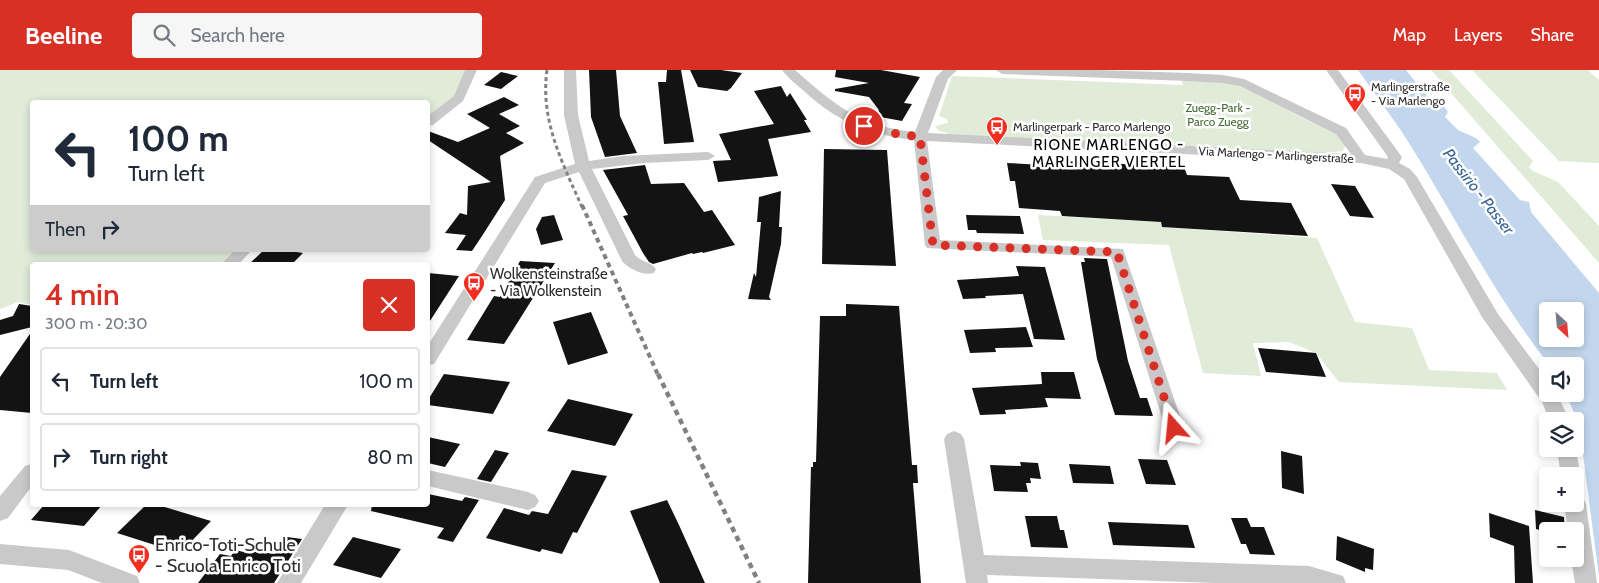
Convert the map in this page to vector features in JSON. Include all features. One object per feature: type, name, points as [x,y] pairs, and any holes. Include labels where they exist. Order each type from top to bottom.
[{"type":"street","points":[[430,120],[459,98],[471,70]]},
{"type":"street","points":[[570,70],[571,114],[583,166],[628,257],[633,263],[648,269]]},
{"type":"street","name":"Via Marlengo - Marlingerstraße","points":[[788,70],[841,114],[864,126],[886,132],[920,137],[1361,159],[1391,164]]},
{"type":"street","points":[[951,70],[942,77],[920,137],[933,245],[1117,252],[1174,428]]},
{"type":"street","points":[[1002,70],[1188,77],[1223,79],[1244,83],[1341,130],[1361,159]]},
{"type":"street","points":[[1332,70],[1395,157],[1391,164],[1406,173],[1410,178],[1491,317],[1550,399],[1556,412]]},
{"type":"street","points":[[430,356],[540,180],[555,173],[583,166],[613,162],[708,156]]},
{"type":"street","points":[[231,262],[242,252]]},
{"type":"street","points":[[954,439],[976,574],[1310,576],[1335,583]]},
{"type":"street","points":[[0,512],[30,474]]},
{"type":"street","points":[[430,478],[528,501]]},
{"type":"street","points":[[288,583],[335,507]]},
{"type":"street","points":[[1576,512],[1586,583]]},
{"type":"street","points":[[0,554],[69,560],[129,583]]},
{"type":"green space","points":[[0,70],[466,70],[454,97],[430,115],[430,100],[30,100],[30,252],[234,252],[222,262],[30,262],[30,305],[18,302],[0,309]]},
{"type":"green space","points":[[1431,70],[1449,70],[1533,161],[1529,167],[1533,171],[1558,182],[1599,226],[1599,263]]},
{"type":"green space","points":[[1472,70],[1588,70],[1599,80],[1599,163],[1559,161]]},
{"type":"green space","name":"Zuegg-Park - Parco Zuegg","points":[[952,76],[1183,85],[1181,80],[1225,83],[1250,90],[1305,119],[1327,128],[1336,134],[1346,145],[1342,151],[1324,153],[947,135],[947,133],[939,131],[935,126],[948,123],[947,119],[939,116]]},
{"type":"green space","points":[[1038,215],[1161,222],[1162,227],[1317,238],[1355,322],[1412,328],[1429,370],[1497,373],[1507,390],[1339,382],[1316,353],[1289,342],[1253,343],[1261,376],[1203,373],[1169,245],[1043,240]]},
{"type":"water","name":"Passirio - Passer","points":[[1358,70],[1406,70],[1427,96],[1439,99],[1448,112],[1445,117],[1458,130],[1476,138],[1480,142],[1473,148],[1520,200],[1529,202],[1531,212],[1599,293],[1599,577],[1583,457],[1584,412],[1574,412],[1569,402],[1584,402],[1584,357],[1543,357],[1496,288],[1394,120]]},
{"type":"building","points":[[589,70],[616,70],[620,116],[637,153],[605,157],[591,117]]},
{"type":"building","points":[[667,70],[681,70],[694,142],[664,144],[658,82],[666,82]]},
{"type":"building","points":[[690,70],[721,70],[742,73],[727,91],[698,87]]},
{"type":"building","points":[[836,70],[881,70],[920,77],[904,103],[912,104],[902,121],[875,116],[879,110],[869,97],[835,91],[835,89],[869,83],[835,77]]},
{"type":"building","points":[[501,72],[518,76],[501,89],[484,85]]},
{"type":"building","points":[[781,86],[787,97],[790,93],[807,120],[804,120],[811,132],[768,139],[778,176],[718,182],[713,161],[731,160],[719,134],[774,124],[754,91]]},
{"type":"building","points":[[504,97],[519,105],[499,114],[520,126],[506,133],[524,143],[500,156],[505,200],[472,251],[456,250],[466,235],[445,233],[460,213],[467,215],[468,186],[491,182],[430,141],[430,132],[458,142],[490,128],[467,114]]},
{"type":"building","points":[[824,149],[887,150],[896,266],[822,264]]},
{"type":"building","points":[[1042,160],[1184,167],[1187,175],[1229,177],[1240,200],[1291,203],[1308,236],[1162,227],[1161,222],[1062,216],[1060,211],[1019,208],[1015,181],[1010,181],[1007,163],[1043,165]]},
{"type":"building","points":[[645,165],[651,184],[684,183],[704,212],[712,210],[735,245],[703,253],[692,253],[653,264],[649,262],[623,216],[628,215],[603,170]]},
{"type":"building","points":[[1331,184],[1355,186],[1374,218],[1350,216]]},
{"type":"building","points":[[781,191],[779,227],[782,227],[781,244],[769,297],[771,300],[748,299],[754,273],[756,277],[761,222],[757,222],[759,197]]},
{"type":"building","points":[[554,215],[563,240],[541,245],[536,229],[542,217]]},
{"type":"building","points":[[966,215],[1020,216],[1024,234],[977,233],[976,230],[968,230]]},
{"type":"building","points":[[262,252],[303,253],[294,262],[251,262]]},
{"type":"building","points":[[1084,258],[1107,259],[1128,361],[1140,398],[1147,398],[1153,416],[1115,415],[1097,359],[1081,262],[1085,262]]},
{"type":"building","points":[[520,261],[555,263],[504,344],[467,340],[494,296],[500,297]]},
{"type":"building","points":[[1016,266],[1045,267],[1065,340],[1034,339],[1023,294],[963,299],[957,280],[1019,276]]},
{"type":"building","points":[[430,273],[459,276],[430,321]]},
{"type":"building","points":[[19,304],[30,306],[30,328],[0,335],[0,320],[13,316]]},
{"type":"building","points":[[846,304],[899,306],[912,465],[917,465],[918,483],[913,483],[921,583],[808,583],[811,467],[813,467],[813,462],[816,462],[820,316],[846,316]]},
{"type":"building","points":[[591,312],[608,353],[568,365],[553,322]]},
{"type":"building","points":[[1026,327],[1033,347],[995,348],[996,352],[970,353],[964,330]]},
{"type":"building","points":[[30,334],[30,413],[0,410],[0,377]]},
{"type":"building","points":[[1258,348],[1316,353],[1326,377],[1266,372]]},
{"type":"building","points":[[1041,372],[1074,372],[1081,399],[1045,398],[1048,407],[1005,410],[1006,414],[980,415],[972,388],[1042,384]]},
{"type":"building","points":[[444,374],[510,382],[493,414],[430,405],[430,397]]},
{"type":"building","points":[[568,399],[633,414],[615,446],[547,431]]},
{"type":"building","points":[[430,437],[460,444],[445,467],[430,463]]},
{"type":"building","points":[[495,450],[509,453],[491,482],[477,479]]},
{"type":"building","points":[[1281,451],[1302,456],[1304,494],[1282,488]]},
{"type":"building","points":[[1138,459],[1167,460],[1176,485],[1146,484]]},
{"type":"building","points":[[1020,462],[1038,463],[1041,479],[1030,478],[1031,483],[1026,483],[1028,492],[994,491],[990,465],[1021,466]]},
{"type":"building","points":[[1069,464],[1110,466],[1114,484],[1073,483]]},
{"type":"building","points":[[572,470],[607,476],[577,533],[573,532],[562,554],[542,549],[540,552],[486,538],[504,508],[529,515],[532,511],[548,514]]},
{"type":"building","points":[[430,494],[462,501],[465,497],[479,500],[453,542],[437,538],[444,528],[371,511],[372,507],[430,507]]},
{"type":"building","points":[[667,500],[705,583],[660,583],[630,511]]},
{"type":"building","points":[[42,507],[100,507],[84,526],[31,520]]},
{"type":"building","points":[[144,507],[165,507],[211,521],[180,553],[117,533]]},
{"type":"building","points":[[1535,510],[1564,517],[1564,522],[1539,522],[1539,530],[1536,529]]},
{"type":"building","points":[[1489,513],[1529,526],[1533,583],[1515,583],[1514,546],[1490,537]]},
{"type":"building","points":[[1025,516],[1057,516],[1060,530],[1064,530],[1068,548],[1031,547]]},
{"type":"building","points":[[1231,518],[1247,518],[1251,527],[1264,527],[1275,555],[1250,554],[1246,544],[1241,544]]},
{"type":"building","points":[[1108,522],[1188,525],[1195,548],[1113,545]]},
{"type":"building","points":[[1337,536],[1374,549],[1373,570],[1365,568],[1365,572],[1336,560]]},
{"type":"building","points":[[287,537],[302,539],[274,583],[198,583],[220,554],[231,556],[235,550],[248,553],[251,550],[275,554]]},
{"type":"building","points":[[353,537],[401,549],[381,578],[333,565]]},
{"type":"railway","points":[[547,70],[547,106],[554,140],[582,207]]},
{"type":"railway","points":[[582,205],[658,375]]},
{"type":"railway","points":[[658,374],[759,583]]},
{"type":"place","name":"Marlingerstraße - Via Marlengo","points":[[1355,113]]},
{"type":"place","name":"Marlingerpark - Parco Marlengo","points":[[997,146]]},
{"type":"place","name":"Wolkensteinstraße - Via Wolkenstein","points":[[474,302]]},
{"type":"place","name":"Enrico-Toti-Schule - Scuola Enrico Toti","points":[[139,574]]},
{"type":"district","name":"RIONE MARLENGO - MARLINGER VIERTEL","points":[[1109,154]]},
{"type":"route","points":[[864,126],[891,133],[920,137],[933,245],[1117,252],[1174,428]]}]
